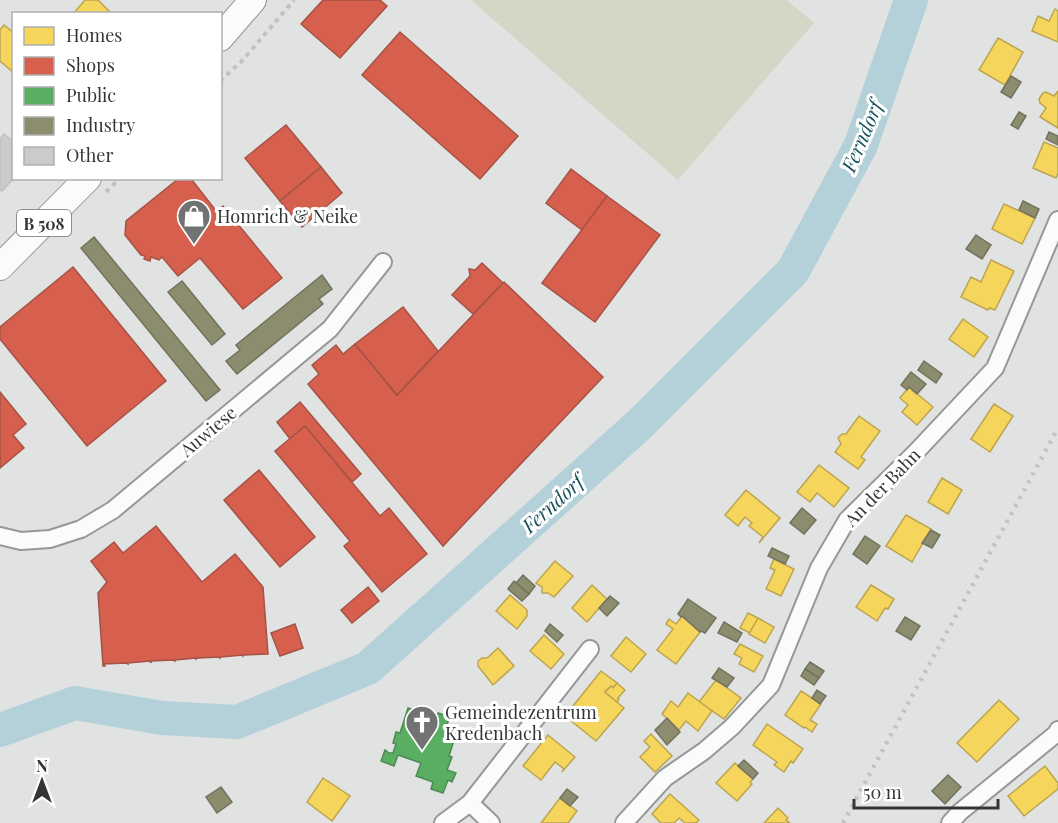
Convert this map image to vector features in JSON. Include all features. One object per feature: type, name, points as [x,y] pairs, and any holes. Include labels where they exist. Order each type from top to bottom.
[{"type":"main road","points":[[222,36],[253,0]]},
{"type":"main road","name":"B 508","points":[[0,267],[86,180]]},
{"type":"street","name":"An der Bahn","points":[[624,823],[665,778],[705,751],[732,727],[771,685],[819,568],[847,520],[995,368],[1058,220]]},
{"type":"street","name":"Auwiese","points":[[0,536],[21,541],[50,539],[81,529],[113,510],[330,329],[383,262]]},
{"type":"street","points":[[442,823],[470,803],[590,649]]},
{"type":"street","points":[[950,823],[960,812],[1058,730]]},
{"type":"street","points":[[470,803],[491,823]]},
{"type":"path","points":[[222,79],[242,61],[294,0]]},
{"type":"green space","points":[[471,0],[787,0],[814,23],[678,180]]},
{"type":"building: Homes","points":[[85,0],[98,0],[109,11],[108,12],[75,12]]},
{"type":"building: Homes","points":[[1055,9],[1058,11],[1058,42],[1032,31],[1038,16],[1049,21]]},
{"type":"building: Homes","points":[[4,25],[12,31],[12,71],[0,61],[0,30]]},
{"type":"building: Homes","points":[[998,38],[1023,52],[1005,85],[979,70]]},
{"type":"building: Homes","points":[[1058,91],[1058,128],[1040,117],[1046,108],[1039,99],[1043,93],[1054,96]]},
{"type":"building: Homes","points":[[1044,142],[1058,148],[1056,178],[1033,168]]},
{"type":"building: Homes","points":[[1004,204],[1035,218],[1022,244],[992,229]]},
{"type":"building: Homes","points":[[991,260],[1014,271],[995,310],[990,308],[988,310],[961,297],[971,277],[981,282]]},
{"type":"building: Homes","points":[[963,319],[988,337],[974,357],[949,339]]},
{"type":"building: Homes","points":[[909,387],[933,407],[917,425],[902,412],[908,405],[900,398]]},
{"type":"building: Homes","points":[[994,404],[1013,416],[990,452],[971,439]]},
{"type":"building: Homes","points":[[859,416],[880,431],[861,457],[865,460],[858,469],[835,452],[841,444],[838,438],[846,434]]},
{"type":"building: Homes","points":[[819,465],[849,488],[834,507],[817,493],[810,502],[797,492]]},
{"type":"building: Homes","points":[[942,478],[962,490],[948,514],[928,502]]},
{"type":"building: Homes","points":[[746,490],[780,518],[759,543],[763,537],[749,526],[752,523],[745,517],[738,526],[725,515]]},
{"type":"building: Homes","points":[[906,515],[931,529],[912,562],[886,546]]},
{"type":"building: Homes","points":[[774,559],[794,569],[781,596],[766,589],[775,570],[770,568]]},
{"type":"building: Homes","points":[[555,561],[573,576],[554,597],[548,593],[542,593],[542,587],[536,583]]},
{"type":"building: Homes","points":[[592,585],[607,599],[587,622],[572,608]]},
{"type":"building: Homes","points":[[871,585],[894,599],[877,621],[856,607]]},
{"type":"building: Homes","points":[[510,595],[527,610],[527,616],[517,629],[496,611]]},
{"type":"building: Homes","points":[[748,613],[758,618],[750,633],[740,628]]},
{"type":"building: Homes","points":[[682,616],[700,632],[676,664],[657,650],[673,629],[666,624],[669,619],[676,624]]},
{"type":"building: Homes","points":[[758,618],[774,627],[765,643],[749,634]]},
{"type":"building: Homes","points":[[544,635],[564,654],[551,669],[530,651]]},
{"type":"building: Homes","points":[[626,637],[646,654],[631,672],[611,656]]},
{"type":"building: Homes","points":[[740,644],[763,656],[754,672],[739,664],[742,658],[734,654]]},
{"type":"building: Homes","points":[[498,648],[514,666],[493,685],[478,666],[478,661],[487,658]]},
{"type":"building: Homes","points":[[601,671],[617,683],[605,692],[624,708],[596,741],[565,716]]},
{"type":"building: Homes","points":[[716,680],[741,698],[724,719],[699,702]]},
{"type":"building: Homes","points":[[617,683],[625,690],[617,702],[605,692]]},
{"type":"building: Homes","points":[[801,691],[821,704],[810,720],[817,724],[812,732],[785,715]]},
{"type":"building: Homes","points":[[688,693],[712,711],[698,731],[686,721],[679,730],[662,714],[671,701],[678,707]]},
{"type":"building: Homes","points":[[999,700],[1019,719],[977,762],[957,743]]},
{"type":"building: Homes","points":[[767,724],[803,749],[784,772],[774,765],[777,762],[753,745]]},
{"type":"building: Homes","points":[[651,734],[672,756],[655,772],[640,757],[650,747],[644,741]]},
{"type":"building: Homes","points":[[548,735],[575,757],[562,772],[564,769],[555,762],[541,780],[523,766]]},
{"type":"building: Homes","points":[[735,763],[753,779],[750,782],[752,784],[737,801],[716,783]]},
{"type":"building: Homes","points":[[1045,766],[1058,783],[1058,789],[1024,816],[1008,796]]},
{"type":"building: Homes","points":[[323,778],[350,796],[332,821],[307,802]]},
{"type":"building: Homes","points":[[670,794],[699,820],[696,823],[685,823],[679,818],[674,823],[661,823],[652,814]]},
{"type":"building: Homes","points":[[560,798],[577,811],[568,823],[541,823]]},
{"type":"building: Homes","points":[[778,808],[790,823],[764,823]]},
{"type":"building: Shops","points":[[323,0],[380,0],[387,6],[340,58],[301,24]]},
{"type":"building: Shops","points":[[400,32],[518,136],[480,179],[362,75]]},
{"type":"building: Shops","points":[[286,125],[321,167],[280,201],[245,158]]},
{"type":"building: Shops","points":[[321,167],[342,193],[302,227],[280,201]]},
{"type":"building: Shops","points":[[571,169],[607,196],[582,230],[546,203]]},
{"type":"building: Shops","name":"Homrich & Neike","points":[[177,180],[192,180],[217,212],[223,206],[282,278],[243,309],[200,258],[178,276],[162,257],[159,260],[151,257],[150,261],[144,259],[145,256],[141,255],[125,235],[126,221]]},
{"type":"building: Shops","points":[[607,196],[660,235],[595,322],[542,283]]},
{"type":"building: Shops","points":[[482,263],[503,283],[473,314],[452,295],[470,276],[469,269],[475,270]]},
{"type":"building: Shops","points":[[73,267],[166,381],[87,446],[0,339],[0,327]]},
{"type":"building: Shops","points":[[504,282],[603,377],[443,546],[308,384],[319,374],[312,365],[336,345],[343,354],[355,344],[397,395]]},
{"type":"building: Shops","points":[[403,307],[438,351],[397,395],[355,344]]},
{"type":"building: Shops","points":[[0,392],[26,424],[13,435],[24,448],[0,468]]},
{"type":"building: Shops","points":[[300,402],[361,474],[352,482],[305,426],[290,439],[277,422]]},
{"type":"building: Shops","points":[[305,426],[380,516],[389,508],[427,554],[382,592],[344,546],[350,541],[275,451]]},
{"type":"building: Shops","points":[[259,470],[315,537],[280,567],[224,500]]},
{"type":"building: Shops","points":[[156,526],[202,582],[235,554],[263,587],[268,654],[151,661],[151,663],[150,661],[104,664],[103,666],[98,593],[107,582],[91,561],[114,542],[123,553]]},
{"type":"building: Shops","points":[[368,587],[379,601],[352,623],[341,610]]},
{"type":"building: Shops","points":[[295,624],[303,648],[280,656],[271,633]]},
{"type":"building: Public","name":"Gemeindezentrum Kredenbach","points":[[408,708],[423,713],[424,711],[436,718],[438,713],[450,717],[446,727],[457,731],[447,770],[456,773],[452,782],[448,780],[443,793],[431,789],[433,782],[416,776],[421,763],[398,755],[394,766],[381,761],[385,750],[393,753],[396,732],[400,733]]},
{"type":"building: Industry","points":[[1011,76],[1021,82],[1011,98],[1001,92]]},
{"type":"building: Industry","points":[[1019,112],[1026,116],[1018,129],[1011,125]]},
{"type":"building: Industry","points":[[1049,132],[1058,136],[1058,145],[1046,139]]},
{"type":"building: Industry","points":[[1023,201],[1039,209],[1035,218],[1019,210]]},
{"type":"building: Industry","points":[[976,235],[991,245],[982,259],[966,249]]},
{"type":"building: Industry","points":[[94,237],[220,390],[206,401],[81,248]]},
{"type":"building: Industry","points":[[322,275],[332,289],[319,299],[323,304],[237,374],[226,361],[240,350],[236,345]]},
{"type":"building: Industry","points":[[182,281],[225,334],[212,345],[168,292]]},
{"type":"building: Industry","points":[[924,361],[942,374],[936,383],[918,370]]},
{"type":"building: Industry","points":[[911,372],[926,384],[917,394],[909,387],[907,390],[901,385]]},
{"type":"building: Industry","points":[[802,508],[816,520],[804,534],[790,523]]},
{"type":"building: Industry","points":[[931,530],[940,535],[932,548],[922,543]]},
{"type":"building: Industry","points":[[865,536],[880,546],[867,564],[853,554]]},
{"type":"building: Industry","points":[[772,548],[789,556],[785,564],[768,556]]},
{"type":"building: Industry","points":[[523,575],[535,586],[529,594],[516,583]]},
{"type":"building: Industry","points":[[514,581],[529,594],[522,601],[508,589]]},
{"type":"building: Industry","points":[[610,596],[619,603],[607,616],[599,608]]},
{"type":"building: Industry","points":[[688,599],[716,618],[705,633],[700,632],[678,614]]},
{"type":"building: Industry","points":[[905,617],[920,626],[911,640],[896,631]]},
{"type":"building: Industry","points":[[724,622],[742,633],[737,642],[718,633]]},
{"type":"building: Industry","points":[[550,624],[563,635],[557,642],[545,631]]},
{"type":"building: Industry","points":[[810,662],[824,671],[819,678],[805,669]]},
{"type":"building: Industry","points":[[719,668],[734,678],[727,687],[712,678]]},
{"type":"building: Industry","points":[[805,669],[819,678],[814,685],[801,676]]},
{"type":"building: Industry","points":[[817,690],[826,696],[820,704],[812,698]]},
{"type":"building: Industry","points":[[667,718],[680,732],[667,745],[655,730]]},
{"type":"building: Industry","points":[[744,760],[758,773],[753,779],[738,766]]},
{"type":"building: Industry","points":[[948,775],[961,787],[945,804],[932,791]]},
{"type":"building: Industry","points":[[221,787],[232,802],[217,813],[206,797]]},
{"type":"building: Industry","points":[[567,789],[578,797],[570,806],[560,798]]},
{"type":"building: Other","points":[[4,134],[12,140],[12,180],[2,191],[0,190],[0,139]]},
{"type":"waterway","name":"Ferndorf","points":[[0,730],[75,703],[162,718],[237,722],[368,668],[640,424],[793,271],[861,145],[911,0]]},
{"type":"railway","points":[[843,823],[1058,428]]},
{"type":"place","name":"Homrich & Neike","points":[[194,245]]},
{"type":"place","name":"Gemeindezentrum Kredenbach","points":[[422,751]]}]
